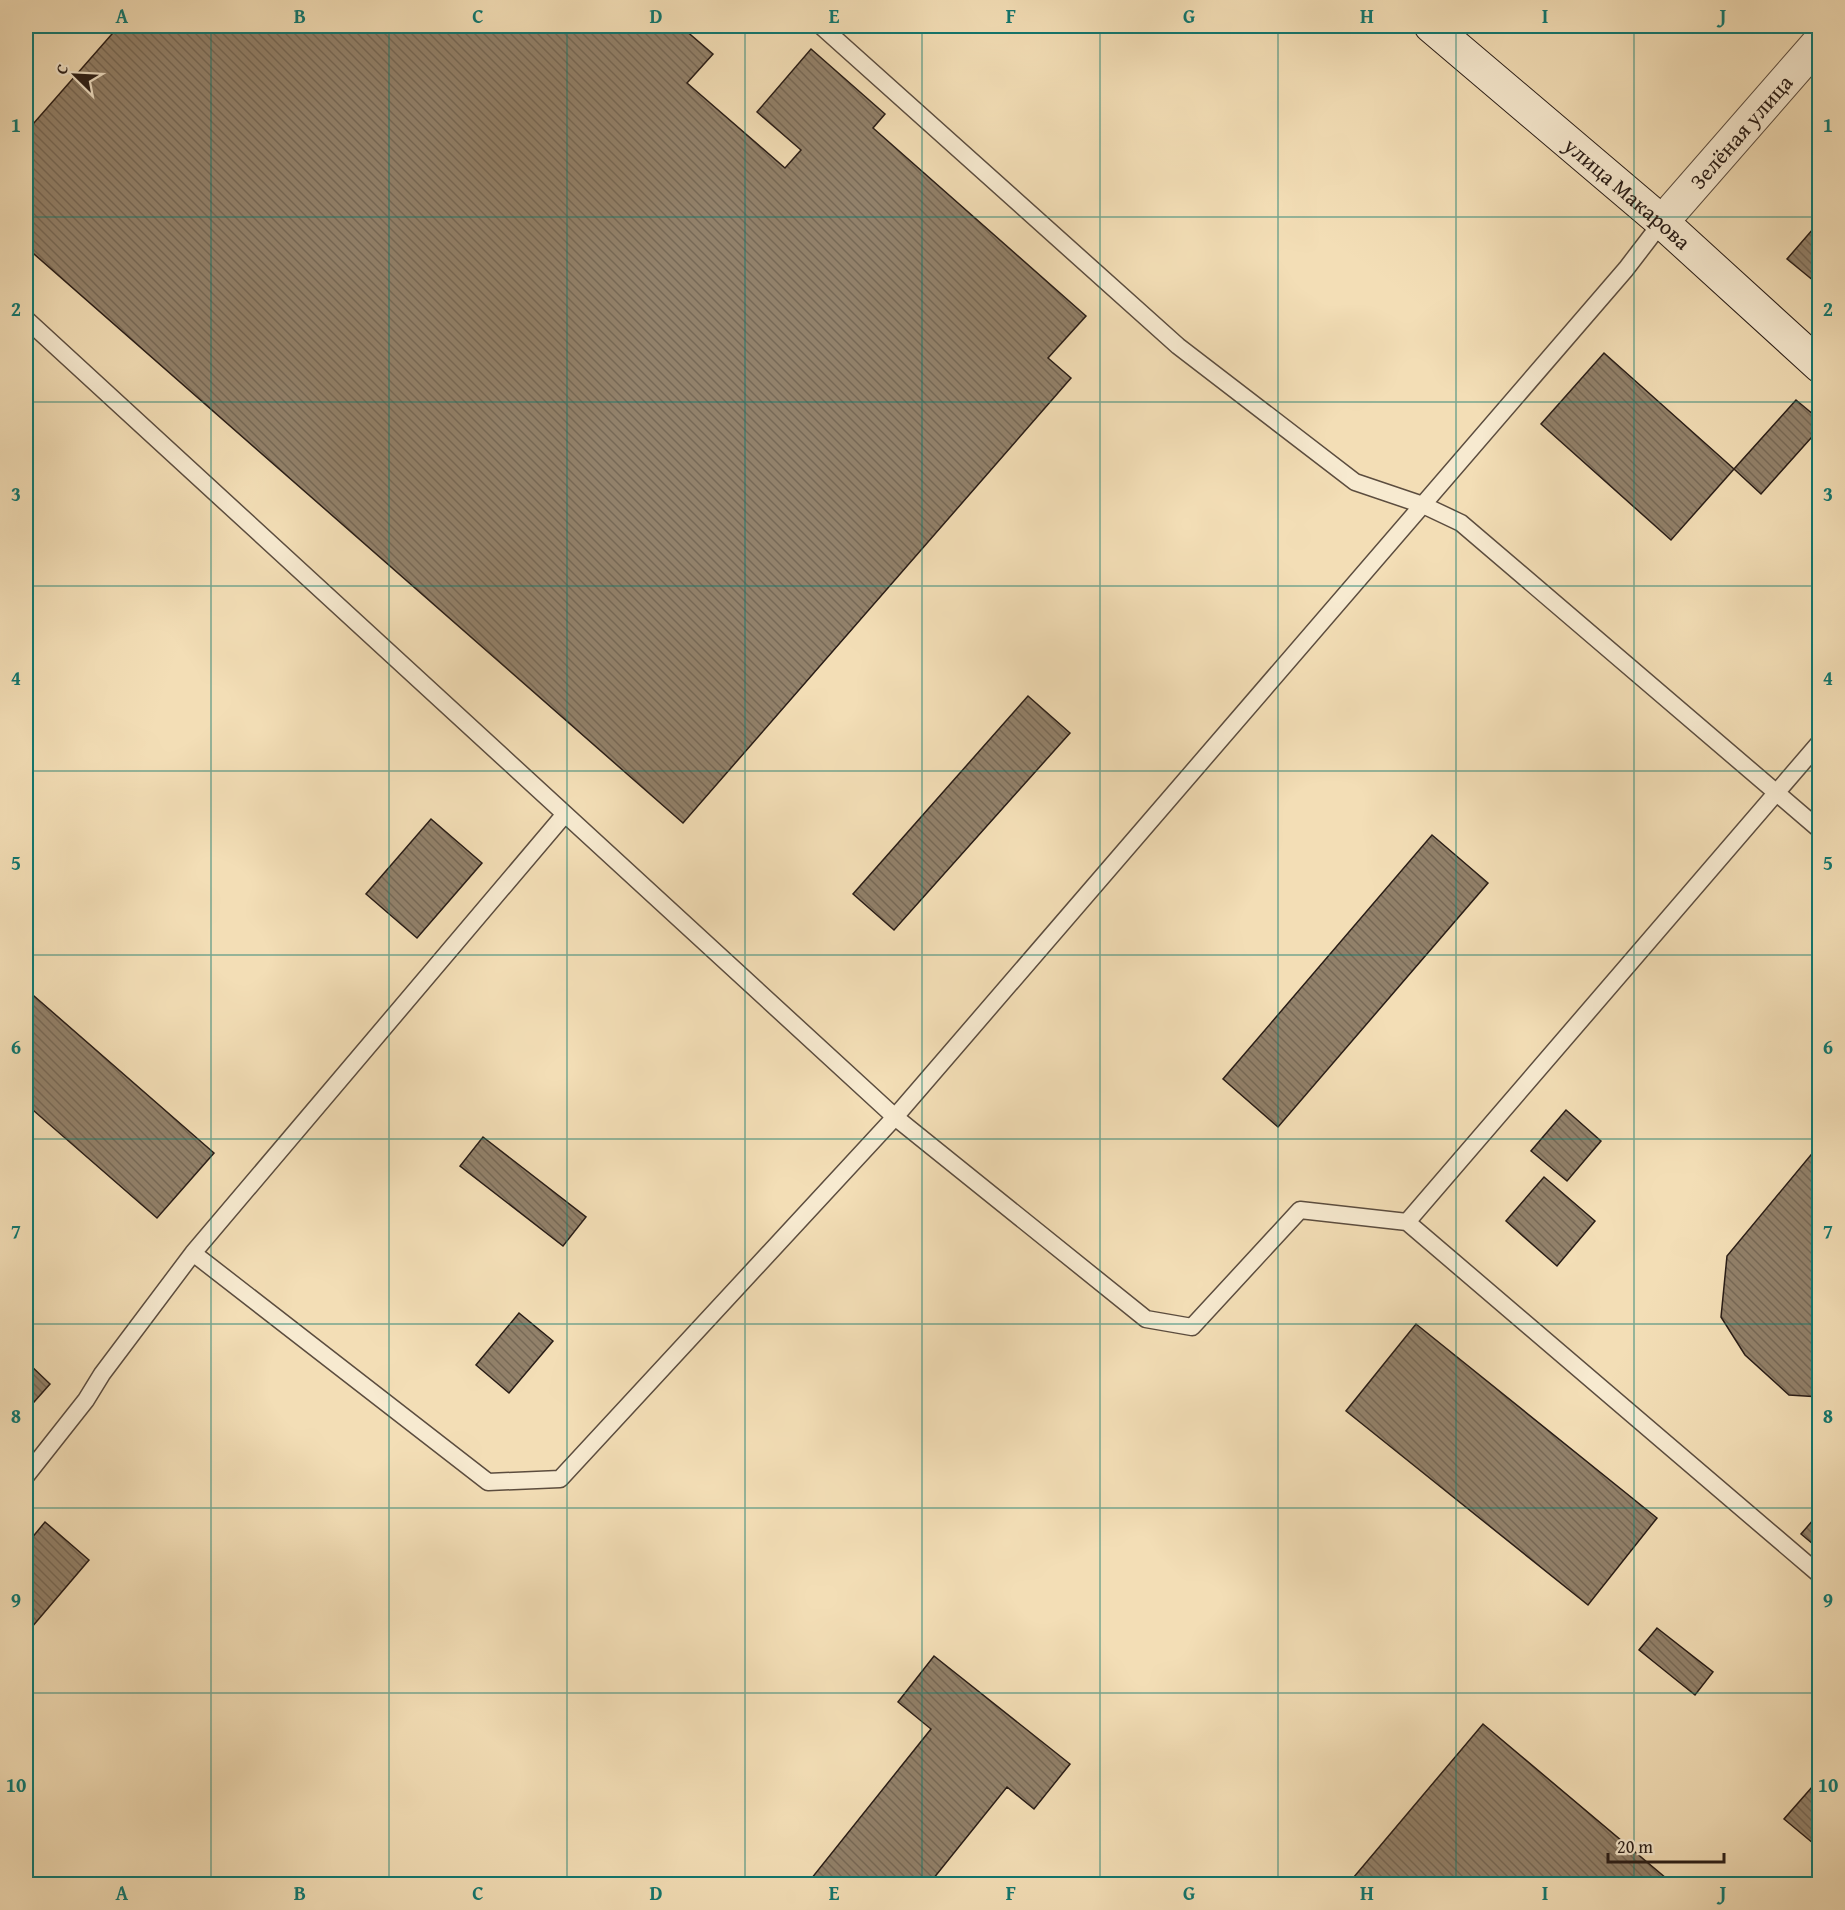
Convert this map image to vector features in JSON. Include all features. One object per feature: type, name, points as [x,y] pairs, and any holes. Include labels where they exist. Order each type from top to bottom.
[{"type":"street","name":"улица Макарова","points":[[1431,26],[1662,222],[1820,366]]},
{"type":"street","name":"Зелёная улица","points":[[1662,222],[1817,48]]},
{"type":"lane","points":[[821,26],[1178,346],[1355,482],[1423,505],[1461,523],[1820,830]]},
{"type":"lane","points":[[193,1253],[488,1482],[560,1479],[895,1117],[1626,269],[1662,222]]},
{"type":"lane","points":[[26,319],[895,1117],[1146,1319],[1192,1327],[1300,1210],[1407,1222],[1820,1575]]},
{"type":"lane","points":[[1407,1222],[1820,742]]},
{"type":"lane","points":[[26,1476],[86,1400],[102,1374],[193,1253],[565,814]]},
{"type":"building","points":[[119,26],[688,26],[684,29],[713,54],[687,83],[785,168],[801,150],[757,112],[811,49],[885,114],[873,128],[1086,316],[1048,358],[1071,378],[683,823],[26,247],[26,132]]},
{"type":"building","points":[[1820,221],[1820,286],[1787,259]]},
{"type":"building","points":[[1604,353],[1734,469],[1671,540],[1541,424]]},
{"type":"building","points":[[1796,400],[1820,420],[1820,428],[1761,494],[1734,469]]},
{"type":"building","points":[[1028,696],[1070,733],[894,930],[853,894]]},
{"type":"building","points":[[431,819],[482,863],[417,938],[366,894]]},
{"type":"building","points":[[1432,835],[1488,883],[1278,1127],[1223,1079]]},
{"type":"building","points":[[26,989],[214,1153],[157,1218],[26,1104]]},
{"type":"building","points":[[1566,1110],[1601,1141],[1567,1181],[1531,1151]]},
{"type":"building","points":[[483,1137],[586,1217],[563,1246],[460,1166]]},
{"type":"building","points":[[1820,1144],[1820,1397],[1789,1395],[1745,1355],[1721,1317],[1727,1256]]},
{"type":"building","points":[[1544,1177],[1595,1221],[1557,1266],[1506,1221]]},
{"type":"building","points":[[519,1313],[553,1341],[509,1393],[476,1365]]},
{"type":"building","points":[[1416,1324],[1657,1518],[1588,1605],[1346,1411]]},
{"type":"building","points":[[26,1361],[50,1384],[26,1411]]},
{"type":"building","points":[[1820,1512],[1820,1550],[1801,1534]]},
{"type":"building","points":[[45,1522],[89,1560],[26,1634],[26,1545]]},
{"type":"building","points":[[1657,1628],[1713,1672],[1695,1695],[1639,1650]]},
{"type":"building","points":[[934,1656],[1070,1764],[1034,1809],[1007,1787],[929,1884],[819,1884],[811,1879],[931,1729],[898,1702]]},
{"type":"building","points":[[1483,1724],[1673,1884],[1348,1884]]},
{"type":"building","points":[[1820,1778],[1820,1849],[1784,1819]]}]
